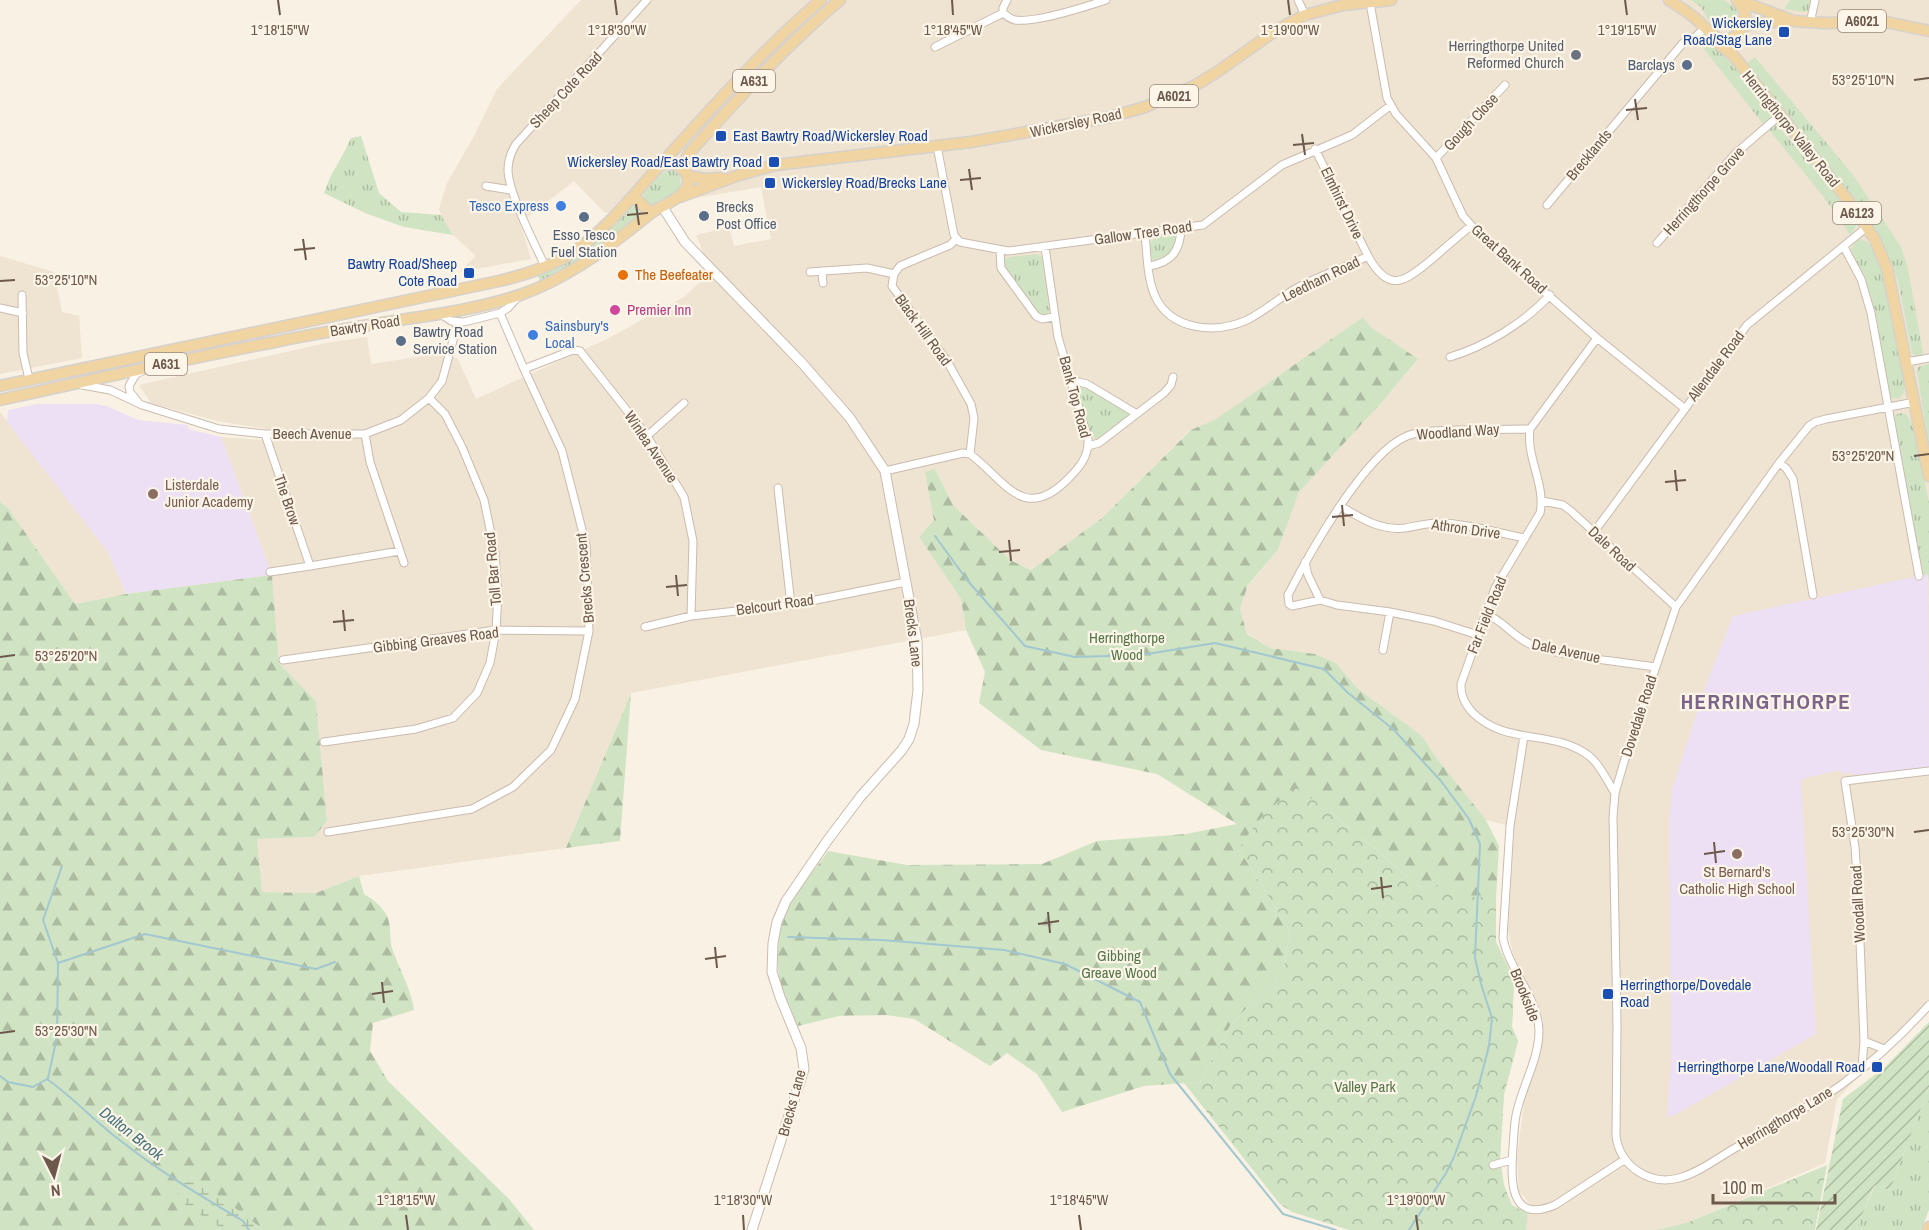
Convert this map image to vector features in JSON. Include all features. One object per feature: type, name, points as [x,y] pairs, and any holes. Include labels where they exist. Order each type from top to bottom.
[{"type":"main road","name":"A631","points":[[660,165],[760,57],[821,0]]},
{"type":"main road","name":"A631","points":[[677,198],[687,186],[685,161],[690,152],[771,63],[805,29],[840,0]]},
{"type":"main road","name":"Wickersley Road","points":[[677,198],[736,176],[775,165],[937,146],[1075,125],[1145,107],[1196,85],[1275,31],[1305,15],[1343,4],[1391,0]]},
{"type":"main road","name":"Herringthorpe Valley Road","points":[[1669,0],[1685,10],[1733,55],[1850,203],[1881,251],[1887,268],[1927,455],[1929,476]]},
{"type":"main road","name":"A6021","points":[[1738,0],[1745,11],[1741,30]]},
{"type":"main road","name":"A6021","points":[[1738,0],[1794,21]]},
{"type":"main road","name":"A6021","points":[[1707,31],[1724,40],[1731,39],[1749,23],[1794,21],[1810,23],[1886,22],[1929,31]]},
{"type":"main road","name":"Herringthorpe Valley Road","points":[[1733,55],[1741,30]]},
{"type":"main road","name":"Wickersley Road","points":[[660,165],[677,164],[687,174],[704,179],[736,176]]},
{"type":"main road","name":"Bawtry Road","points":[[0,386],[512,278],[545,266],[573,252],[588,241],[660,165]]},
{"type":"main road","points":[[633,196],[651,213]]},
{"type":"main road","name":"Bawtry Road","points":[[0,400],[274,342],[440,314],[518,296],[584,264],[651,213],[677,198]]},
{"type":"main road","points":[[432,295],[427,301],[428,308],[440,314]]},
{"type":"street","name":"Sheep Cote Road","points":[[545,266],[511,189],[508,163],[516,144],[647,0]]},
{"type":"street","points":[[1003,13],[1007,0]]},
{"type":"street","points":[[1003,13],[1018,20],[1077,9],[1106,0]]},
{"type":"street","points":[[1298,0],[1305,15]]},
{"type":"street","points":[[1810,23],[1815,0]]},
{"type":"street","name":"Great Bank Road","points":[[1370,3],[1385,89],[1391,105],[1396,114],[1436,158],[1458,207],[1471,226],[1597,338],[1684,408]]},
{"type":"street","points":[[934,46],[1003,13]]},
{"type":"street","name":"Brecklands","points":[[1547,205],[1683,43],[1707,31]]},
{"type":"street","name":"Gough Close","points":[[1436,158],[1505,85]]},
{"type":"street","name":"Gallow Tree Road","points":[[957,239],[964,243],[1008,252],[1203,225],[1282,165],[1352,135],[1391,105]]},
{"type":"street","name":"Herringthorpe Grove","points":[[1657,243],[1735,154],[1779,116]]},
{"type":"street","points":[[937,146],[954,235],[957,239]]},
{"type":"street","name":"Elmhirst Drive","points":[[1315,149],[1368,256]]},
{"type":"street","points":[[486,186],[511,189]]},
{"type":"street","name":"Brecks Lane","points":[[662,206],[685,242],[802,363],[850,418],[885,471],[917,641],[916,708],[909,739],[827,841],[786,901],[777,922],[773,943],[772,972],[801,1048],[804,1069],[752,1230]]},
{"type":"street","name":"Leedham Road","points":[[1145,233],[1155,296],[1168,313],[1186,325],[1212,328],[1249,319],[1295,288],[1368,256],[1374,268],[1383,277],[1390,280],[1410,278],[1471,226]]},
{"type":"street","name":"Allendale Road","points":[[1594,532],[1747,325],[1867,227]]},
{"type":"street","points":[[1149,266],[1159,265],[1170,259],[1180,244],[1181,228]]},
{"type":"street","name":"Black Hill Road","points":[[957,239],[950,245],[900,266],[894,274],[892,286],[947,361],[971,404],[974,418],[970,454]]},
{"type":"street","name":"Bank Top Road","points":[[970,454],[1012,492],[1029,498],[1048,495],[1061,486],[1078,469],[1083,460],[1088,446],[1086,431],[1054,317],[1045,247]]},
{"type":"street","points":[[1844,247],[1855,264],[1866,294],[1919,576]]},
{"type":"street","points":[[1000,250],[1001,268],[1036,316],[1042,320],[1054,317]]},
{"type":"street","points":[[810,272],[867,268],[894,274]]},
{"type":"street","points":[[822,271],[823,283]]},
{"type":"street","points":[[22,295],[23,353],[29,379]]},
{"type":"street","points":[[1450,357],[1467,352],[1490,340],[1536,309],[1550,295]]},
{"type":"street","points":[[440,314],[451,321],[458,322],[500,313],[508,308],[518,296]]},
{"type":"street","points":[[0,308],[23,313]]},
{"type":"street","name":"Brecks Crescent","points":[[328,832],[472,809],[513,787],[551,750],[575,699],[590,631],[586,545],[562,451],[500,313]]},
{"type":"street","name":"Beech Avenue","points":[[77,384],[110,390],[142,405],[219,429],[265,434],[365,434],[401,420],[429,398],[442,381],[458,322]]},
{"type":"street","points":[[1542,501],[1530,446],[1530,429],[1597,338]]},
{"type":"street","name":"Winlea Avenue","points":[[524,369],[573,350],[580,351],[647,436],[684,496],[693,541],[691,616]]},
{"type":"street","points":[[1907,362],[1929,358]]},
{"type":"street","points":[[142,405],[133,397],[129,386],[136,374],[147,369]]},
{"type":"street","points":[[1088,446],[1099,443],[1169,389],[1173,377]]},
{"type":"street","points":[[1072,384],[1079,382],[1087,384],[1137,414]]},
{"type":"street","name":"Toll Bar Road","points":[[324,742],[416,729],[453,718],[477,693],[490,663],[496,630],[498,595],[495,553],[484,500],[462,447],[445,414],[429,398]]},
{"type":"street","name":"Dovedale Road","points":[[1624,1160],[1616,1136],[1617,1024],[1613,817],[1615,793],[1676,607],[1779,463],[1809,426],[1815,422],[1915,402]]},
{"type":"street","points":[[647,436],[684,403]]},
{"type":"street","name":"Woodland Way","points":[[1478,634],[1434,621],[1337,605],[1320,600],[1296,606],[1289,604],[1288,595],[1305,562],[1340,506],[1380,456],[1398,441],[1407,436],[1431,431],[1530,429]]},
{"type":"street","name":"The Brow","points":[[265,434],[310,566]]},
{"type":"street","points":[[365,434],[370,462],[405,563]]},
{"type":"street","points":[[885,471],[963,453],[970,454]]},
{"type":"street","points":[[1779,463],[1786,468],[1793,479],[1813,595]]},
{"type":"street","points":[[778,488],[791,605]]},
{"type":"street","name":"Dale Road","points":[[1542,501],[1563,505],[1676,607]]},
{"type":"street","name":"Far Field Road","points":[[1542,501],[1540,513],[1502,575],[1485,614],[1461,684],[1461,695],[1466,705],[1487,724],[1504,732],[1551,740],[1585,753],[1594,760],[1615,793]]},
{"type":"street","name":"Athron Drive","points":[[1340,506],[1379,526],[1399,528],[1445,523],[1525,538]]},
{"type":"street","points":[[270,572],[400,551]]},
{"type":"street","points":[[1305,562],[1308,575],[1320,600]]},
{"type":"street","name":"Belcourt Road","points":[[645,627],[691,616],[791,605],[906,582]]},
{"type":"street","points":[[1383,650],[1390,612]]},
{"type":"street","name":"Dale Avenue","points":[[1485,614],[1494,617],[1514,636],[1536,646],[1655,667]]},
{"type":"street","name":"Gibbing Greaves Road","points":[[283,660],[496,630],[590,631]]},
{"type":"street","name":"Brookside","points":[[1524,736],[1510,826],[1503,938],[1508,956],[1534,1010],[1539,1030],[1517,1111],[1512,1160],[1514,1196],[1518,1202],[1534,1210],[1544,1210],[1624,1160]]},
{"type":"street","name":"Woodall Road","points":[[1862,1068],[1864,1041],[1856,869],[1845,781],[1929,771]]},
{"type":"street","name":"Herringthorpe Lane","points":[[1624,1160],[1632,1168],[1648,1176],[1658,1179],[1680,1178],[1831,1091],[1884,1049],[1929,1005]]},
{"type":"street","points":[[1864,1041],[1884,1049]]},
{"type":"street","points":[[1493,1165],[1512,1160]]},
{"type":"shaded area","points":[[581,0],[1929,0],[1929,1004],[1837,1099],[1825,1163],[1686,1223],[1656,1230],[1526,1230],[1529,1203],[1519,1191],[1517,1158],[1524,1102],[1542,1043],[1543,1021],[1538,1004],[1513,954],[1508,930],[1514,827],[1486,820],[1422,736],[1357,688],[1336,663],[1315,654],[1270,648],[1247,633],[1240,609],[1248,586],[1278,550],[1299,492],[1418,360],[1372,328],[1363,317],[1216,419],[1190,430],[1102,518],[1031,570],[1010,560],[953,505],[935,469],[934,520],[919,537],[961,599],[966,630],[631,693],[566,848],[359,876],[316,893],[262,892],[257,839],[314,837],[327,821],[316,701],[279,663],[272,575],[221,437],[279,441],[274,430],[217,421],[151,403],[139,385],[326,343],[367,337],[371,364],[443,353],[458,359],[476,399],[605,340],[684,297],[711,272],[696,235],[729,227],[734,246],[771,239],[761,187],[605,213],[574,181],[520,223],[531,259],[459,272],[476,256],[453,235],[441,215],[439,209],[447,183],[473,138],[497,89]]},
{"type":"shaded area","points":[[0,256],[54,272],[62,312],[79,316],[82,358],[0,374]]},
{"type":"shaded area","name":"Listerdale Junior Academy","points":[[37,404],[96,404],[107,406],[138,420],[188,425],[188,429],[221,437],[272,575],[126,594],[108,552],[7,422],[8,410]]},
{"type":"shaded area","points":[[0,412],[108,552],[126,594],[75,604],[8,508],[0,502]]},
{"type":"shaded area","name":"St Bernard's Catholic High School","points":[[1928,574],[1929,768],[1854,775],[1850,772],[1843,774],[1839,770],[1801,779],[1816,1034],[1673,1116],[1667,1117],[1671,1061],[1669,821],[1672,790],[1704,690],[1733,616]]},
{"type":"green space","points":[[1691,0],[1724,0],[1736,8],[1737,19],[1727,26],[1711,24],[1701,7]]},
{"type":"green space","points":[[1790,0],[1810,0],[1809,10],[1804,12],[1784,9]]},
{"type":"green space","points":[[1702,38],[1729,61],[1761,99],[1771,117],[1764,125],[1696,39]]},
{"type":"green space","points":[[1755,57],[1853,175],[1901,247],[1908,269],[1924,358],[1918,358],[1912,353],[1898,281],[1879,235],[1855,199],[1746,64]]},
{"type":"green space","points":[[1775,125],[1856,219],[1857,225],[1850,235],[1823,196],[1769,130]]},
{"type":"green space","points":[[361,136],[379,193],[401,212],[441,215],[453,235],[404,227],[365,213],[324,193],[351,138]]},
{"type":"green space","points":[[671,170],[680,178],[679,190],[660,203],[647,205],[644,192],[661,173]]},
{"type":"green space","points":[[634,202],[643,212],[620,233],[568,268],[540,281],[537,274]]},
{"type":"green space","points":[[1173,234],[1177,237],[1172,250],[1166,257],[1153,260],[1150,247],[1153,240]]},
{"type":"green space","points":[[1861,239],[1871,246],[1879,261],[1892,306],[1905,388],[1899,399],[1889,395],[1876,314],[1868,287],[1851,249],[1857,240]]},
{"type":"green space","points":[[1037,254],[1042,257],[1049,310],[1047,315],[1042,316],[1038,314],[1005,267],[1005,259],[1009,257]]},
{"type":"green space","points":[[1363,317],[1372,328],[1418,359],[1384,400],[1299,492],[1278,550],[1248,585],[1240,609],[1247,634],[1270,648],[1315,654],[1336,663],[1357,688],[1422,736],[1486,820],[1499,846],[1496,942],[1514,980],[1512,1027],[1518,1041],[1504,1094],[1500,1158],[1427,893],[1330,811],[1239,849],[1290,931],[1284,968],[1230,1026],[1200,1082],[1144,1086],[1062,1112],[1037,1074],[1007,1053],[990,1066],[914,1019],[886,1015],[839,1016],[798,1026],[781,989],[778,962],[780,934],[794,896],[828,851],[907,865],[1042,864],[1097,841],[1186,834],[1237,824],[1157,774],[1041,750],[979,703],[985,672],[966,630],[961,599],[919,537],[934,520],[925,472],[935,469],[953,505],[1010,560],[1031,570],[1102,518],[1191,430],[1216,419]]},
{"type":"green space","points":[[1929,364],[1929,447],[1917,371],[1918,367]]},
{"type":"green space","points":[[1084,385],[1127,410],[1129,416],[1097,439],[1091,437],[1077,391]]},
{"type":"green space","points":[[1900,413],[1906,414],[1913,426],[1929,502],[1929,582],[1928,574],[1922,576],[1893,419]]},
{"type":"green space","points":[[0,502],[8,508],[75,604],[126,594],[272,575],[279,663],[316,701],[327,821],[314,837],[257,839],[262,892],[316,893],[359,876],[364,894],[383,909],[387,916],[392,948],[408,986],[414,1010],[373,1023],[370,1051],[388,1081],[509,1199],[534,1230],[0,1230]]},
{"type":"green space","points":[[631,693],[620,841],[566,848]]},
{"type":"green space","name":"Valley Park","points":[[1296,788],[1330,811],[1427,893],[1438,884],[1457,896],[1496,898],[1496,942],[1514,980],[1512,1027],[1518,1041],[1504,1094],[1500,1158],[1504,1185],[1512,1205],[1528,1214],[1526,1230],[1349,1230],[1292,1212],[1280,1204],[1184,1083],[1200,1082],[1230,1026],[1284,968],[1290,931],[1239,849],[1264,815]]},
{"type":"green space","points":[[1929,1022],[1929,1087],[1890,1190],[1874,1186],[1856,1230],[1816,1230],[1843,1099],[1885,1067]]},
{"type":"green space","points":[[1929,1087],[1929,1210],[1921,1230],[1856,1230],[1875,1185],[1890,1190]]},
{"type":"green space","points":[[1827,1165],[1815,1230],[1656,1230],[1686,1223]]},
{"type":"green space","points":[[197,1179],[264,1230],[226,1230],[187,1207],[173,1187]]},
{"type":"waterway","points":[[935,536],[967,580],[1025,646],[1075,657],[1141,655],[1215,643],[1324,669],[1347,692],[1394,730],[1441,781],[1469,819],[1480,844],[1475,958],[1492,1018],[1489,1046],[1476,1096],[1454,1157],[1409,1230]]},
{"type":"waterway","points":[[48,1078],[57,1037],[58,963],[43,920],[62,866]]},
{"type":"waterway","points":[[58,963],[145,934],[316,969],[335,962]]},
{"type":"waterway","points":[[788,937],[882,940],[1004,950],[1065,964],[1140,1002],[1170,1074],[1283,1214],[1336,1230]]},
{"type":"waterway","name":"Dalton Brook","points":[[0,1076],[8,1082],[33,1087],[47,1079],[111,1134],[181,1183],[243,1221],[249,1230]]},
{"type":"place","name":"Wickersley Road/Stag Lane","points":[[1784,32]]},
{"type":"place","name":"Herringthorpe United Reformed Church","points":[[1576,55]]},
{"type":"place","name":"Barclays","points":[[1687,65]]},
{"type":"place","name":"East Bawtry Road/Wickersley Road","points":[[721,136]]},
{"type":"place","name":"Wickersley Road/East Bawtry Road","points":[[774,162]]},
{"type":"place","name":"Wickersley Road/Brecks Lane","points":[[770,183]]},
{"type":"place","name":"Tesco Express","points":[[561,206]]},
{"type":"place","name":"Brecks Post Office","points":[[704,216]]},
{"type":"place","name":"Esso Tesco Fuel Station","points":[[584,217]]},
{"type":"place","name":"Bawtry Road/Sheep Cote Road","points":[[469,273]]},
{"type":"place","name":"The Beefeater","points":[[623,275]]},
{"type":"place","name":"Premier Inn","points":[[615,310]]},
{"type":"place","name":"Sainsbury's Local","points":[[533,335]]},
{"type":"place","name":"Bawtry Road Service Station","points":[[401,341]]},
{"type":"place","name":"Listerdale Junior Academy","points":[[153,494]]},
{"type":"place","name":"St Bernard's Catholic High School","points":[[1737,854]]},
{"type":"place","name":"Herringthorpe/Dovedale Road","points":[[1608,994]]},
{"type":"place","name":"Herringthorpe Lane/Woodall Road","points":[[1877,1067]]},
{"type":"district","name":"HERRINGTHORPE","points":[[1766,702]]},
{"type":"park label","name":"Herringthorpe Wood","points":[[1127,646]]},
{"type":"park label","name":"Gibbing Greave Wood","points":[[1119,964]]}]
